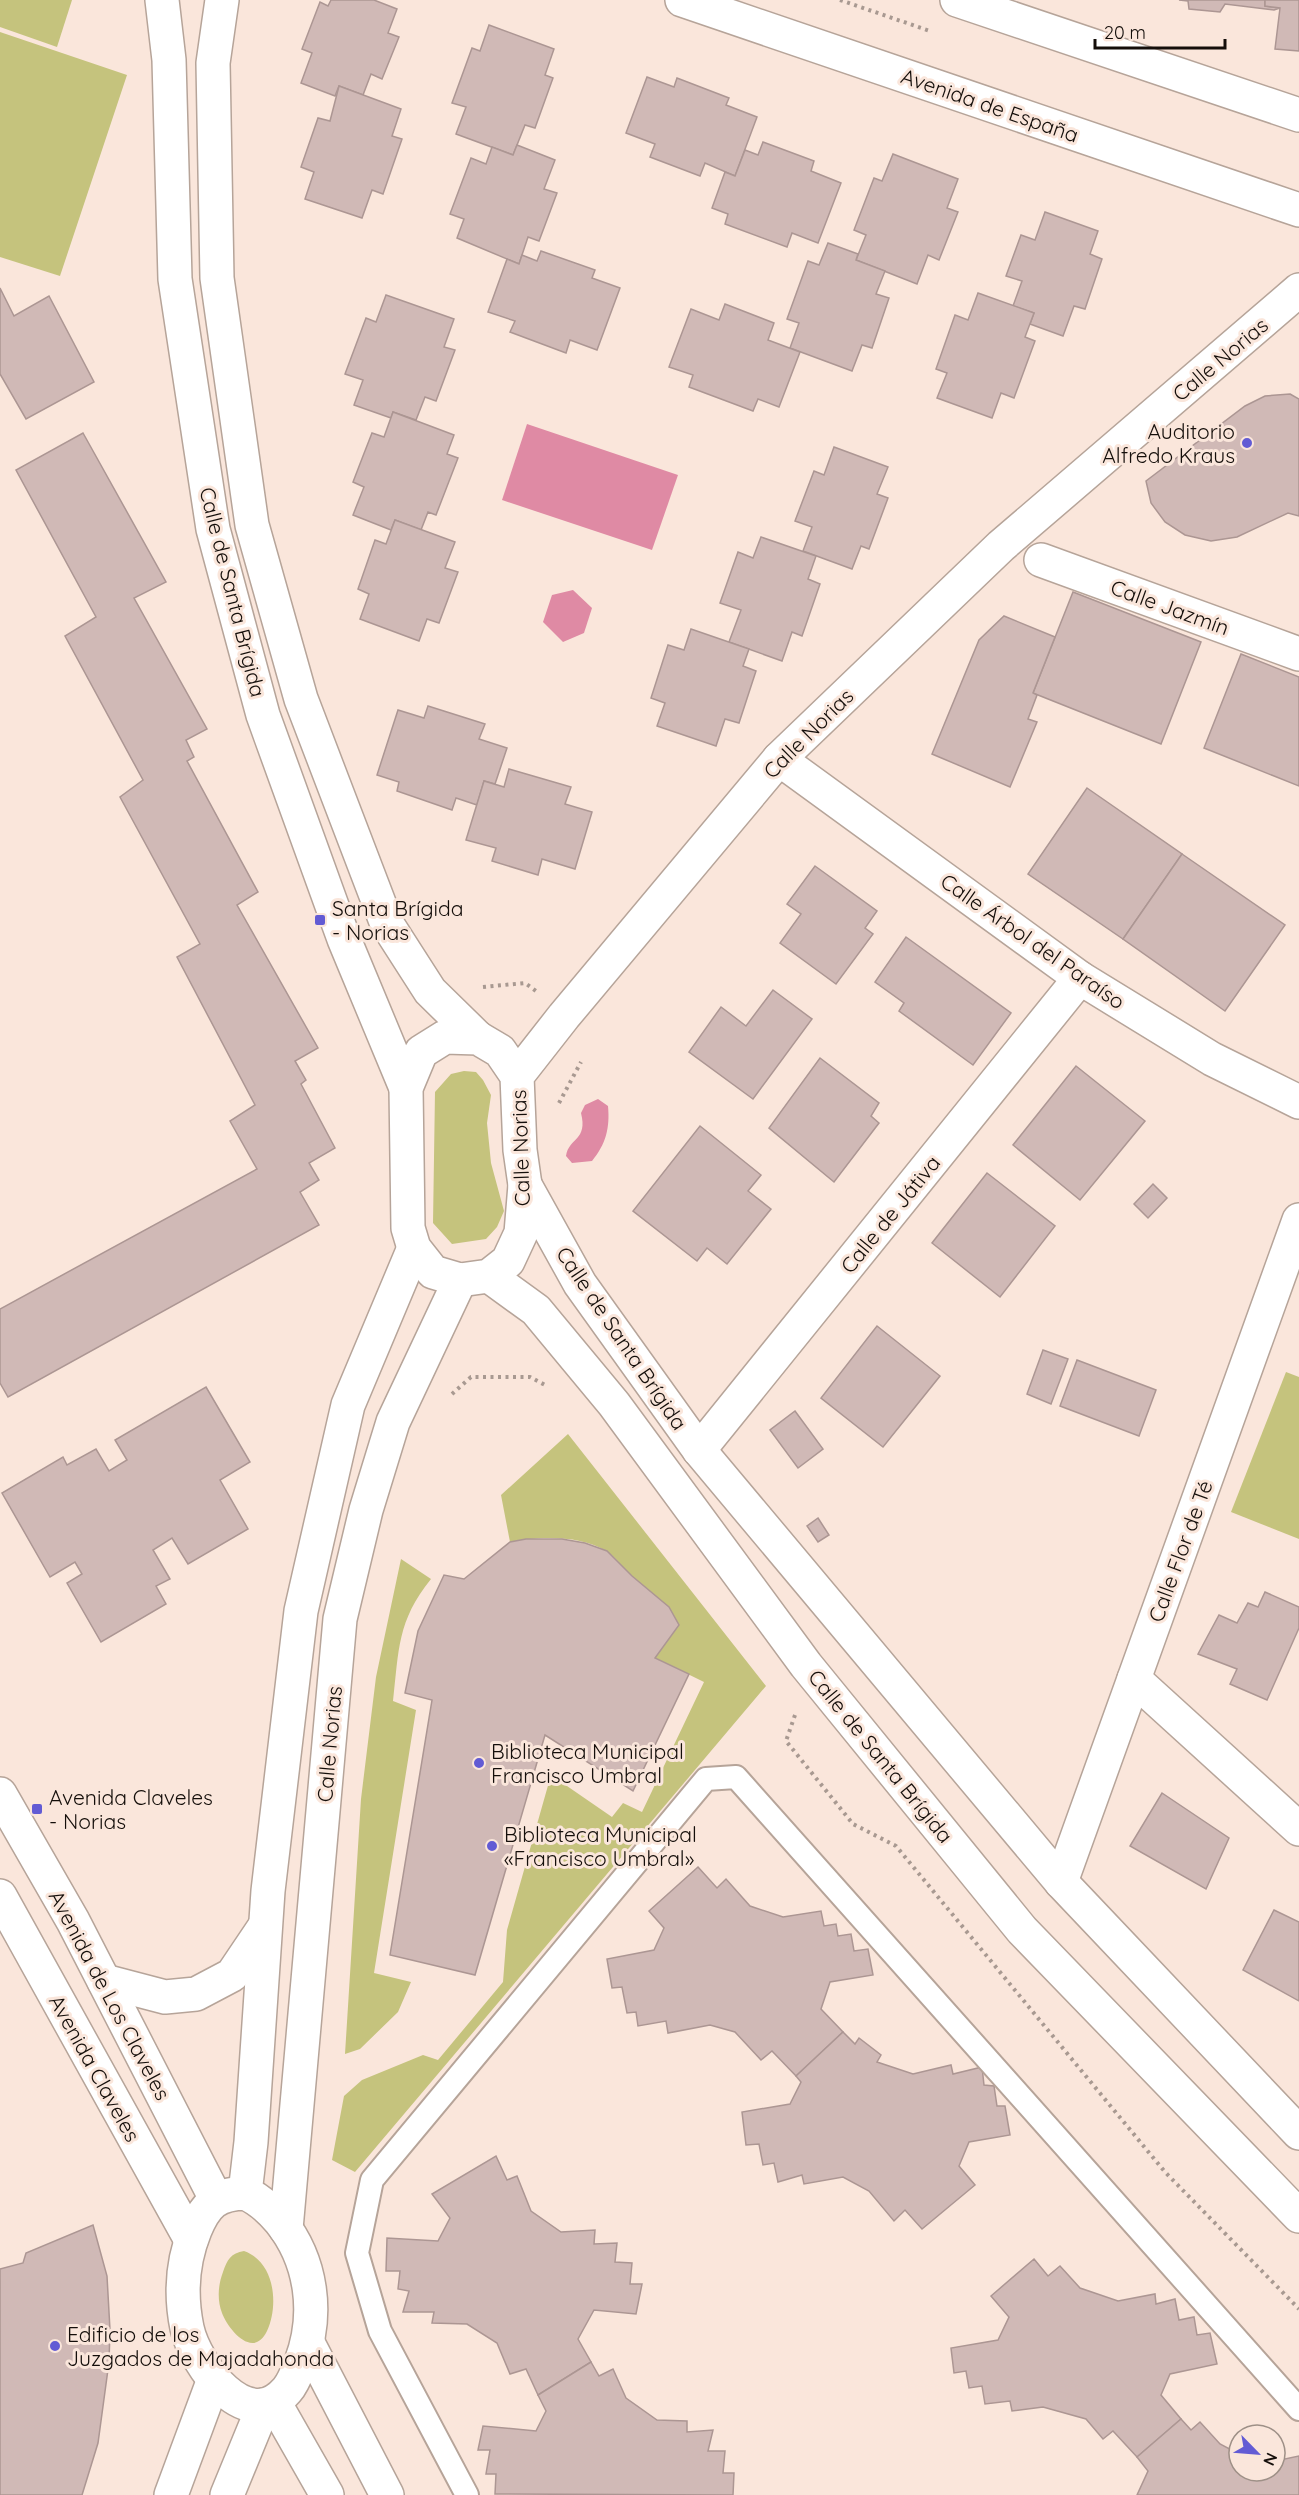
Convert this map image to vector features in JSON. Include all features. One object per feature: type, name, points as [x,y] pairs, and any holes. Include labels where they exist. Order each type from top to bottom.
[{"type":"street","name":"Calle de Santa Brígida","points":[[162,0],[169,60],[175,279],[213,529],[263,715],[344,939],[406,1088]]},
{"type":"street","name":"Calle de Santa Brígida","points":[[222,0],[213,63],[217,278],[252,525],[301,699],[387,924],[430,991],[478,1038],[500,1051],[517,1076]]},
{"type":"street","name":"Avenida de España","points":[[682,0],[1299,210]]},
{"type":"street","points":[[957,0],[1299,115]]},
{"type":"street","name":"Calle Norias","points":[[286,2229],[340,1619],[366,1510],[393,1422],[475,1278],[508,1261],[521,1233],[525,1185],[520,1150],[517,1076],[564,1016],[779,759],[1001,546],[1299,290]]},
{"type":"street","name":"Calle Jazmín","points":[[1041,560],[1299,654]]},
{"type":"street","name":"Calle Árbol del Paraíso","points":[[779,759],[1080,978],[1212,1059],[1299,1102]]},
{"type":"street","name":"Calle de Játiva","points":[[699,1450],[1080,978]]},
{"type":"street","points":[[414,1248],[408,1228],[406,1088],[421,1052],[445,1037],[478,1038]]},
{"type":"street","name":"Calle de Santa Brígida","points":[[525,1185],[580,1284],[699,1450],[1061,1882],[1299,2133]]},
{"type":"street","name":"Calle Flor de Té","points":[[1061,1882],[1299,1220]]},
{"type":"street","name":"Calle de Santa Brígida","points":[[414,1248],[433,1272],[475,1278],[536,1310],[614,1404],[806,1665],[1022,1930],[1299,2217]]},
{"type":"street","name":"Calle Norias","points":[[231,2196],[252,2131],[268,1891],[304,1599],[348,1405],[414,1248]]},
{"type":"street","points":[[1134,1679],[1299,1829]]},
{"type":"street","name":"Avenida de Los Claveles","points":[[0,1794],[74,1921],[104,1981],[231,2196]]},
{"type":"street","name":"Avenida Claveles","points":[[0,1896],[191,2240]]},
{"type":"street","points":[[104,1981],[165,1997],[196,1994],[232,1975],[266,1924]]},
{"type":"street","points":[[231,2196],[254,2196],[271,2210],[286,2229],[306,2268],[312,2306],[308,2343],[294,2379],[286,2391],[269,2403],[252,2405],[240,2402],[226,2393],[204,2365],[187,2331],[182,2292],[186,2254],[207,2207],[231,2196]]},
{"type":"street","points":[[308,2343],[387,2495]]},
{"type":"street","points":[[171,2495],[214,2379]]},
{"type":"street","points":[[227,2495],[269,2403]]},
{"type":"street","points":[[269,2403],[327,2495]]},
{"type":"lane","points":[[467,2495],[380,2331],[357,2253],[372,2180],[706,1779],[736,1777],[1299,2409]]},
{"type":"path","points":[[476,988],[525,983]]},
{"type":"path","points":[[554,1112],[586,1052]]},
{"type":"path","points":[[444,1401],[471,1377],[530,1377],[549,1387]]},
{"type":"shaded area","points":[[0,0],[72,0],[57,47],[0,27]]},
{"type":"shaded area","points":[[0,32],[127,75],[60,276],[0,257]]},
{"type":"shaded area","points":[[527,424],[678,475],[652,550],[502,500]]},
{"type":"shaded area","points":[[573,590],[592,608],[584,633],[563,642],[543,622],[552,595]]},
{"type":"shaded area","points":[[464,1071],[476,1072],[491,1095],[487,1123],[491,1163],[504,1211],[497,1227],[486,1239],[452,1244],[433,1223],[435,1092],[451,1074]]},
{"type":"shaded area","points":[[598,1099],[608,1106],[608,1129],[604,1142],[592,1161],[572,1163],[566,1156],[582,1129],[581,1113],[585,1105]]},
{"type":"shaded area","points":[[1286,1372],[1299,1377],[1299,1539],[1231,1512]]},
{"type":"shaded area","points":[[568,1434],[766,1686],[355,2172],[332,2160],[344,2096],[362,2080],[423,2055],[438,2060],[503,1982],[507,1930],[551,1775],[612,1817],[623,1803],[642,1812],[704,1682],[655,1658],[669,1607],[629,1574],[609,1553],[584,1542],[559,1538],[510,1542],[501,1495]]},
{"type":"shaded area","points":[[401,1559],[431,1579],[412,1609],[401,1637],[393,1701],[416,1710],[374,1973],[411,1982],[398,2012],[360,2049],[345,2054],[361,1799],[376,1677]]},
{"type":"shaded area","points":[[244,2251],[262,2264],[272,2285],[271,2321],[267,2331],[255,2343],[242,2339],[235,2333],[225,2320],[219,2303],[220,2282],[226,2264],[233,2255]]},
{"type":"building","points":[[331,0],[374,0],[397,9],[388,33],[399,37],[382,79],[371,74],[363,95],[339,86],[335,96],[301,83],[312,53],[302,49],[320,2],[328,6]]},
{"type":"building","points":[[1179,0],[1265,0],[1265,6],[1280,8],[1274,10],[1225,4],[1220,12],[1189,9],[1188,1]]},
{"type":"building","points":[[1265,0],[1299,0],[1299,51],[1275,49],[1280,8],[1265,6]]},
{"type":"building","points":[[489,25],[554,49],[545,75],[553,78],[535,128],[525,125],[513,155],[456,134],[466,107],[452,103],[472,48],[480,51]]},
{"type":"building","points":[[647,77],[674,87],[677,78],[729,98],[726,105],[757,117],[735,176],[705,163],[700,176],[650,157],[655,144],[626,133]]},
{"type":"building","points":[[339,86],[401,109],[392,136],[402,139],[383,194],[372,190],[362,218],[305,199],[314,172],[301,167],[318,118],[330,121]]},
{"type":"building","points":[[763,142],[814,161],[811,171],[841,183],[818,243],[792,233],[787,247],[725,224],[728,214],[712,208],[725,172],[735,176],[745,150],[758,155]]},
{"type":"building","points":[[517,145],[555,160],[544,189],[557,193],[539,241],[528,237],[519,264],[457,238],[464,219],[450,214],[471,158],[486,164],[492,147],[513,155]]},
{"type":"building","points":[[893,154],[958,179],[947,208],[958,212],[939,260],[928,255],[917,284],[856,260],[866,235],[854,230],[874,178],[882,181]]},
{"type":"building","points":[[1045,212],[1098,231],[1090,254],[1102,259],[1085,309],[1074,306],[1063,336],[1030,324],[1034,313],[1013,306],[1022,281],[1006,276],[1021,235],[1035,240]]},
{"type":"building","points":[[828,243],[858,254],[856,260],[885,271],[876,294],[889,298],[872,348],[862,345],[852,371],[790,348],[799,323],[787,319],[808,261],[819,265]]},
{"type":"building","points":[[541,251],[595,270],[592,278],[620,288],[597,350],[570,340],[566,353],[510,332],[515,321],[488,312],[507,259],[519,264],[522,255],[537,261]]},
{"type":"building","points":[[0,288],[14,316],[49,296],[94,382],[26,419],[0,374]]},
{"type":"building","points":[[978,293],[1034,313],[1025,337],[1035,341],[1014,398],[1001,393],[992,418],[937,398],[947,373],[936,369],[955,315],[968,320]]},
{"type":"building","points":[[386,295],[454,319],[444,347],[455,350],[436,401],[425,397],[416,420],[393,412],[391,418],[354,405],[363,380],[345,374],[366,318],[376,322]]},
{"type":"building","points":[[725,304],[774,323],[768,340],[800,352],[779,407],[758,399],[753,411],[689,387],[693,375],[669,367],[691,309],[719,320]]},
{"type":"building","name":"Auditorio Alfredo Kraus","points":[[1290,394],[1299,399],[1299,516],[1288,513],[1237,537],[1211,541],[1185,535],[1165,522],[1151,503],[1146,481],[1245,406],[1265,396]]},
{"type":"building","points":[[393,412],[454,435],[447,454],[458,458],[436,515],[428,512],[421,530],[395,520],[391,530],[353,515],[364,487],[353,482],[363,456],[372,433],[384,437]]},
{"type":"building","points":[[83,433],[166,582],[134,598],[207,729],[186,740],[194,757],[187,761],[258,892],[237,905],[318,1048],[295,1061],[306,1080],[301,1084],[335,1148],[309,1163],[319,1180],[300,1192],[319,1225],[8,1397],[0,1383],[0,1309],[257,1169],[230,1121],[255,1105],[177,957],[200,944],[120,797],[143,780],[65,636],[96,617],[16,470]]},
{"type":"building","points":[[834,447],[888,467],[877,494],[888,498],[869,549],[861,546],[852,569],[803,551],[812,527],[795,521],[814,471],[824,475]]},
{"type":"building","points":[[395,520],[455,542],[445,568],[458,572],[439,623],[427,619],[419,641],[360,619],[369,594],[358,589],[375,540],[386,544]]},
{"type":"building","points":[[761,537],[816,556],[808,579],[820,584],[802,636],[792,632],[782,661],[729,642],[741,610],[720,603],[738,552],[753,558]]},
{"type":"building","points":[[1073,592],[1201,642],[1161,744],[1033,693]]},
{"type":"building","points":[[1004,616],[1055,637],[1033,693],[1037,695],[1028,719],[1037,722],[1010,787],[932,754],[979,640]]},
{"type":"building","points":[[691,629],[749,649],[743,666],[756,671],[739,723],[725,719],[716,746],[657,726],[665,703],[651,698],[668,645],[684,650]]},
{"type":"building","points":[[1241,654],[1299,677],[1299,786],[1204,748]]},
{"type":"building","points":[[428,706],[485,724],[479,739],[507,748],[495,784],[484,781],[477,805],[456,798],[452,810],[397,791],[399,782],[377,775],[398,710],[424,718]]},
{"type":"building","points":[[509,769],[571,787],[565,804],[592,812],[575,869],[542,859],[538,875],[492,861],[496,848],[466,840],[484,781],[504,787]]},
{"type":"building","points":[[1087,788],[1182,854],[1123,939],[1028,874]]},
{"type":"building","points":[[1182,854],[1285,925],[1225,1011],[1123,939]]},
{"type":"building","points":[[815,866],[877,911],[865,928],[873,934],[836,984],[780,943],[801,914],[787,904]]},
{"type":"building","points":[[906,937],[1011,1013],[973,1065],[899,1011],[904,1003],[875,982]]},
{"type":"building","points":[[773,990],[812,1019],[753,1099],[689,1052],[721,1007],[746,1026]]},
{"type":"building","points":[[820,1058],[879,1103],[871,1116],[879,1123],[834,1182],[769,1128]]},
{"type":"building","points":[[1076,1066],[1145,1121],[1080,1200],[1013,1145]]},
{"type":"building","points":[[700,1126],[761,1175],[748,1191],[771,1209],[727,1264],[707,1248],[697,1261],[633,1211]]},
{"type":"building","points":[[987,1173],[1055,1226],[1000,1297],[932,1243]]},
{"type":"building","points":[[1153,1184],[1167,1198],[1148,1218],[1134,1204]]},
{"type":"building","points":[[877,1326],[940,1376],[883,1447],[821,1398]]},
{"type":"building","points":[[1043,1350],[1068,1359],[1051,1404],[1027,1394]]},
{"type":"building","points":[[1077,1360],[1156,1390],[1139,1436],[1060,1406]]},
{"type":"building","points":[[206,1387],[250,1462],[220,1480],[248,1529],[188,1564],[172,1538],[153,1550],[170,1579],[156,1586],[166,1604],[101,1642],[67,1583],[82,1574],[75,1562],[50,1577],[2,1493],[63,1457],[67,1465],[96,1449],[109,1471],[127,1460],[115,1440]]},
{"type":"building","points":[[795,1411],[823,1449],[798,1468],[770,1430]]},
{"type":"building","points":[[818,1518],[829,1535],[818,1542],[807,1526]]},
{"type":"building","name":"Biblioteca Municipal Francisco Umbral","points":[[526,1539],[562,1539],[585,1543],[607,1551],[669,1607],[679,1625],[655,1658],[689,1674],[633,1791],[545,1735],[475,1975],[390,1955],[432,1700],[405,1693],[418,1631],[444,1575],[464,1579],[510,1542]]},
{"type":"building","points":[[1265,1592],[1299,1607],[1299,1628],[1267,1700],[1230,1684],[1237,1669],[1198,1654],[1219,1615],[1237,1623],[1248,1603],[1258,1607]]},
{"type":"building","points":[[1162,1793],[1229,1838],[1206,1889],[1130,1846]]},
{"type":"building","points":[[698,1867],[717,1888],[726,1879],[750,1906],[783,1917],[821,1911],[824,1926],[836,1924],[838,1936],[851,1934],[854,1951],[868,1949],[873,1975],[830,1982],[821,2009],[843,2032],[796,2076],[772,2051],[761,2060],[735,2032],[710,2025],[668,2033],[666,2021],[638,2026],[636,2012],[627,2013],[622,1987],[612,1988],[607,1959],[654,1950],[664,1928],[649,1911]]},
{"type":"building","points":[[1274,1910],[1299,1922],[1299,2001],[1243,1970]]},
{"type":"building","points":[[843,2032],[855,2044],[859,2038],[881,2055],[877,2062],[913,2074],[951,2065],[953,2074],[982,2067],[984,2085],[994,2086],[997,2106],[1005,2106],[1010,2135],[969,2142],[959,2166],[975,2185],[922,2229],[905,2210],[894,2221],[869,2191],[843,2177],[804,2184],[802,2175],[778,2182],[774,2163],[763,2165],[759,2144],[746,2145],[742,2112],[790,2104],[801,2082],[796,2076]]},
{"type":"building","points":[[496,2156],[507,2180],[517,2176],[531,2211],[561,2232],[595,2230],[594,2244],[617,2243],[615,2262],[632,2263],[630,2284],[642,2284],[636,2314],[594,2310],[578,2339],[591,2362],[538,2395],[526,2369],[510,2374],[497,2343],[467,2324],[432,2323],[434,2312],[403,2312],[409,2291],[398,2289],[400,2271],[386,2271],[387,2238],[438,2241],[450,2218],[432,2194]]},
{"type":"building","name":"Edificio de los Juzgados de Majadahonda","points":[[93,2225],[107,2276],[109,2362],[98,2443],[82,2495],[0,2495],[0,2269],[23,2263],[26,2253]]},
{"type":"building","points":[[1034,2259],[1048,2276],[1060,2266],[1080,2288],[1118,2301],[1155,2294],[1156,2304],[1175,2299],[1179,2320],[1194,2317],[1197,2335],[1210,2333],[1217,2364],[1170,2374],[1161,2395],[1181,2419],[1137,2457],[1113,2431],[1103,2439],[1086,2419],[1043,2407],[1012,2411],[1010,2401],[985,2404],[982,2386],[969,2388],[966,2371],[954,2373],[951,2348],[998,2340],[1009,2317],[991,2296]]},
{"type":"building","points":[[591,2362],[599,2376],[613,2369],[626,2398],[657,2420],[687,2421],[687,2432],[713,2430],[708,2451],[725,2451],[723,2473],[734,2473],[733,2495],[495,2494],[496,2474],[486,2474],[490,2450],[478,2450],[483,2426],[536,2431],[546,2411],[538,2395]]},
{"type":"building","points":[[1181,2419],[1191,2430],[1200,2422],[1220,2444],[1227,2448],[1227,2483],[1287,2483],[1287,2458],[1299,2456],[1299,2495],[1137,2495],[1148,2471],[1137,2457]]},
{"type":"place","name":"Auditorio Alfredo Kraus","points":[[1247,443]]},
{"type":"place","name":"Santa Brígida - Norias","points":[[320,920]]},
{"type":"place","name":"Biblioteca Municipal Francisco Umbral","points":[[479,1763]]},
{"type":"place","name":"Avenida Claveles - Norias","points":[[37,1809]]},
{"type":"place","name":"Biblioteca Municipal «Francisco Umbral»","points":[[492,1846]]},
{"type":"place","name":"Edificio de los Juzgados de Majadahonda","points":[[55,2346]]}]
